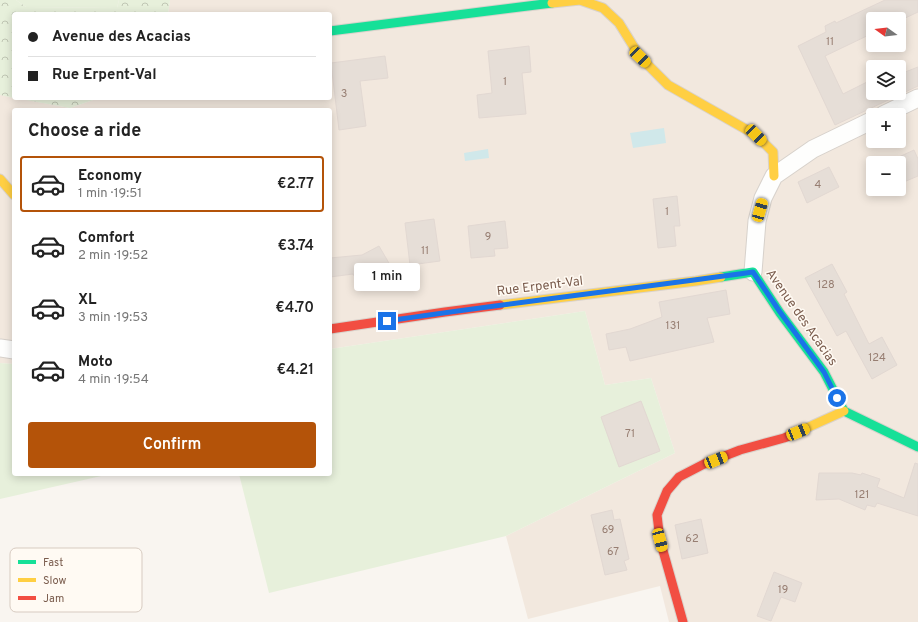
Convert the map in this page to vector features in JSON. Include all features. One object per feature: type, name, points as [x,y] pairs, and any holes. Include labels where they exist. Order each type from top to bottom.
[{"type":"street","points":[[332,31],[580,0],[603,8],[619,23],[640,57],[668,85],[756,135],[773,152],[774,176]]},
{"type":"street","points":[[897,108],[918,98]]},
{"type":"street","points":[[753,272],[757,221],[763,198],[774,176],[813,149],[866,123]]},
{"type":"street","points":[[0,179],[12,193]]},
{"type":"street","name":"Rue Erpent-Val","points":[[332,329],[445,312],[696,281],[753,272]]},
{"type":"street","name":"Avenue des Acacias","points":[[753,272],[824,372],[844,411]]},
{"type":"street","points":[[0,348],[12,350]]},
{"type":"street","points":[[684,621],[660,540],[657,515],[667,491],[678,477],[704,464],[740,450],[784,438],[844,411],[918,447]]},
{"type":"shaded area","points":[[170,0],[918,0],[918,622],[669,622],[660,586],[528,619],[506,536],[675,453],[651,378],[605,385],[585,311],[332,349],[332,108],[70,108],[93,100],[332,100],[332,12],[168,12]]},
{"type":"shaded area","points":[[0,95],[12,97],[12,100],[27,100],[70,108],[12,108],[12,364],[0,363]]},
{"type":"green space","points":[[0,0],[16,0],[26,7],[117,8],[119,0],[170,0],[168,12],[12,12],[12,98],[0,95]]},
{"type":"green space","points":[[16,0],[119,0],[117,8],[26,7]]},
{"type":"green space","points":[[26,100],[93,100],[70,108]]},
{"type":"green space","points":[[585,311],[605,385],[651,378],[675,453],[506,536],[269,593],[240,476],[332,476],[332,349]]},
{"type":"green space","points":[[0,363],[12,364],[12,476],[101,476],[0,499]]},
{"type":"water","points":[[664,128],[666,143],[633,148],[630,133]]},
{"type":"water","points":[[488,149],[489,158],[465,161],[464,153]]},
{"type":"building","points":[[885,0],[918,0],[918,12],[906,18],[906,12],[866,12],[866,36],[825,56],[843,94],[866,82],[866,100],[888,100],[871,108],[866,108],[866,110],[835,125],[798,46],[826,32],[825,26],[835,21],[836,23]]},
{"type":"building","points":[[529,46],[531,72],[522,73],[526,114],[479,118],[477,95],[492,93],[488,51]]},
{"type":"building","points":[[385,56],[388,78],[360,81],[366,126],[339,130],[332,63]]},
{"type":"building","points":[[918,67],[918,86],[906,92],[906,72]]},
{"type":"building","points":[[914,150],[918,159],[918,176],[906,181],[906,156],[901,156]]},
{"type":"building","points":[[829,167],[839,187],[807,203],[798,182]]},
{"type":"building","points":[[677,196],[680,226],[674,226],[676,246],[658,248],[653,199]]},
{"type":"building","points":[[434,219],[440,261],[410,265],[405,223]]},
{"type":"building","points":[[505,221],[508,248],[494,249],[495,256],[471,258],[468,226]]},
{"type":"building","points":[[379,246],[393,270],[376,281],[374,277],[365,277],[364,275],[353,274],[332,277],[332,258],[362,255]]},
{"type":"building","points":[[832,264],[847,292],[844,294],[869,344],[882,337],[897,365],[872,379],[846,331],[837,336],[805,278]]},
{"type":"building","points":[[726,290],[730,314],[707,318],[714,342],[630,361],[626,347],[609,350],[606,334],[630,329],[662,317],[659,302]]},
{"type":"building","points":[[641,401],[660,451],[619,467],[601,417]]},
{"type":"building","points":[[915,463],[918,464],[918,516],[877,503],[875,507],[867,505],[865,510],[839,499],[816,500],[819,473],[852,473],[861,475],[862,473],[880,479],[877,487],[904,498]]},
{"type":"building","points":[[612,510],[614,520],[620,519],[629,559],[624,561],[627,570],[605,575],[591,515]]},
{"type":"building","points":[[701,519],[708,553],[682,559],[675,525]]},
{"type":"building","points":[[774,572],[802,583],[795,602],[781,597],[771,621],[757,616]]},
{"type":"traffic: fast","points":[[332,31],[552,3]]},
{"type":"traffic: fast","points":[[721,277],[753,272],[780,313],[824,372],[844,411],[918,447]]},
{"type":"traffic: slow","points":[[552,3],[580,0],[603,8],[619,23],[640,57],[668,85],[756,135],[773,152],[774,176]]},
{"type":"traffic: slow","points":[[0,179],[12,193]]},
{"type":"traffic: slow","points":[[500,305],[721,277]]},
{"type":"traffic: slow","points":[[789,436],[844,411]]},
{"type":"traffic: jam","points":[[332,329],[500,305]]},
{"type":"traffic: jam","points":[[683,622],[660,540],[657,515],[667,491],[679,477],[704,464],[740,450],[789,436]]},
{"type":"route","points":[[387,321],[445,312],[696,281],[753,272],[824,372],[837,398]]}]
